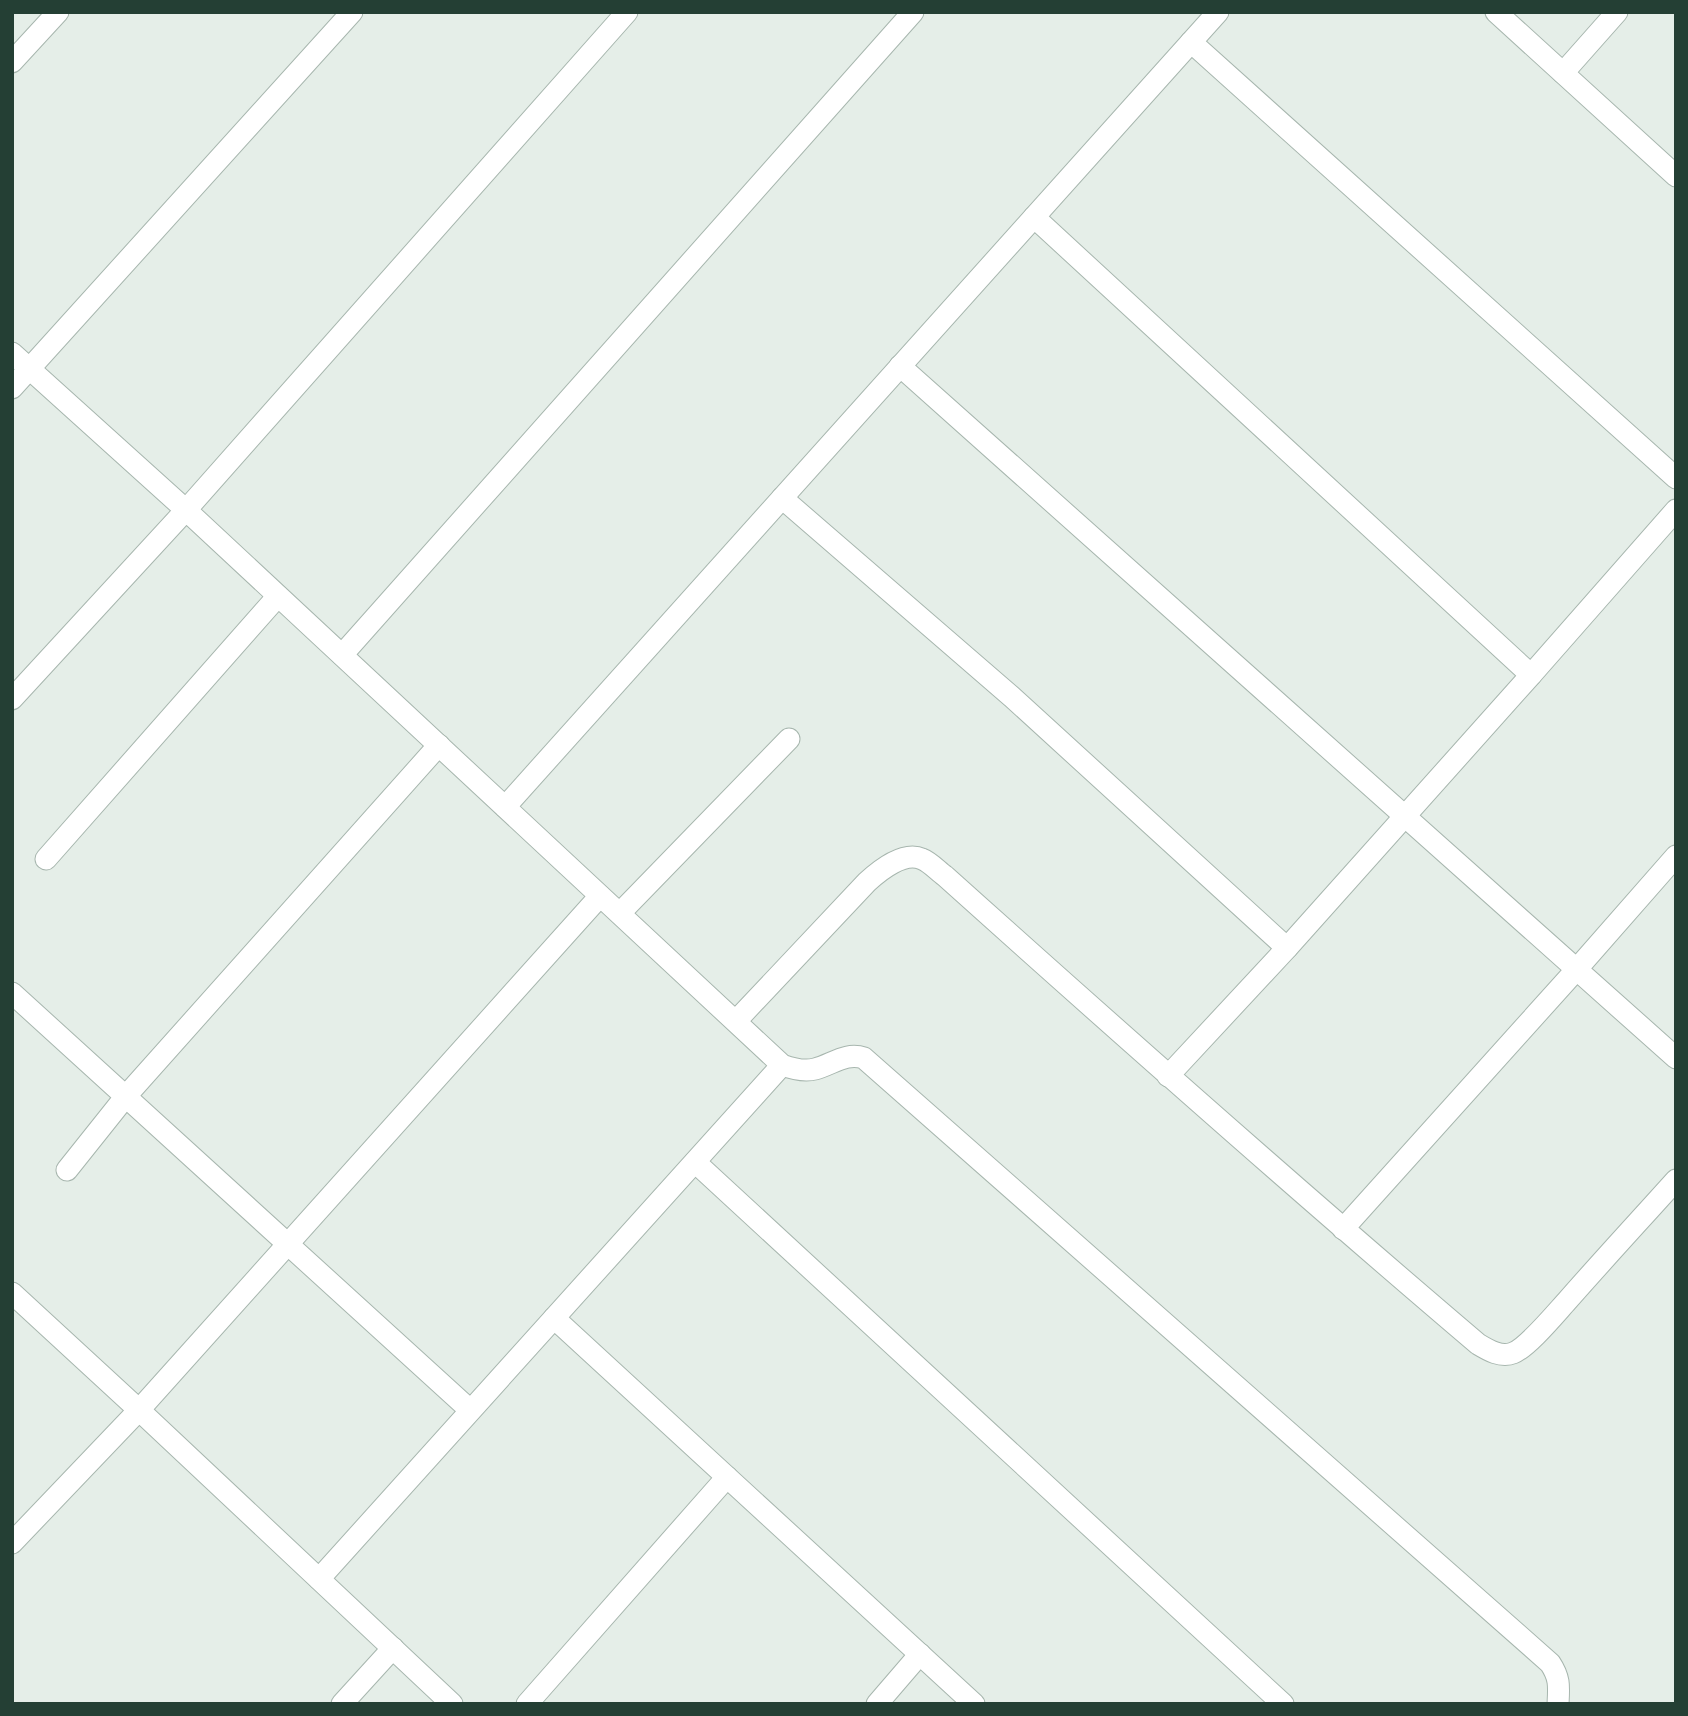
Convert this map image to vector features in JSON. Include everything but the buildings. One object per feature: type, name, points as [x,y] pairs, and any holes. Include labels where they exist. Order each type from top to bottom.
[{"type":"street","points":[[12,62],[58,12]]},
{"type":"street","points":[[12,388],[352,12]]},
{"type":"street","points":[[12,699],[186,510],[626,12]]},
{"type":"street","points":[[342,655],[913,12]]},
{"type":"street","points":[[505,807],[1218,12]]},
{"type":"street","points":[[1496,12],[1676,176]]},
{"type":"street","points":[[1563,73],[1617,12]]},
{"type":"street","points":[[1191,42],[1676,478]]},
{"type":"street","points":[[1034,217],[1531,676]]},
{"type":"street","points":[[12,353],[186,510],[782,1065],[794,1070],[813,1070],[849,1055],[864,1058],[1550,1663],[1557,1674],[1560,1688],[1558,1704]]},
{"type":"street","points":[[900,366],[1676,1058]]},
{"type":"street","points":[[782,498],[1012,697],[1287,948]]},
{"type":"street","points":[[1168,1076],[1287,948],[1676,510]]},
{"type":"street","points":[[46,859],[278,596]]},
{"type":"street","points":[[620,913],[789,739]]},
{"type":"street","points":[[66,1170],[126,1096],[439,745]]},
{"type":"street","points":[[1343,1229],[1676,856]]},
{"type":"street","points":[[736,1021],[867,882],[904,858],[921,858],[946,876],[1168,1076],[1478,1344],[1490,1351],[1509,1355],[1517,1352],[1544,1326],[1676,1180]]},
{"type":"street","points":[[12,1543],[139,1410],[600,896]]},
{"type":"street","points":[[12,993],[470,1410]]},
{"type":"street","points":[[319,1579],[782,1065]]},
{"type":"street","points":[[695,1161],[1283,1704]]},
{"type":"street","points":[[12,1293],[452,1704]]},
{"type":"street","points":[[554,1318],[974,1704]]},
{"type":"street","points":[[527,1704],[727,1476]]},
{"type":"street","points":[[342,1704],[393,1648]]},
{"type":"street","points":[[877,1704],[920,1654]]}]
